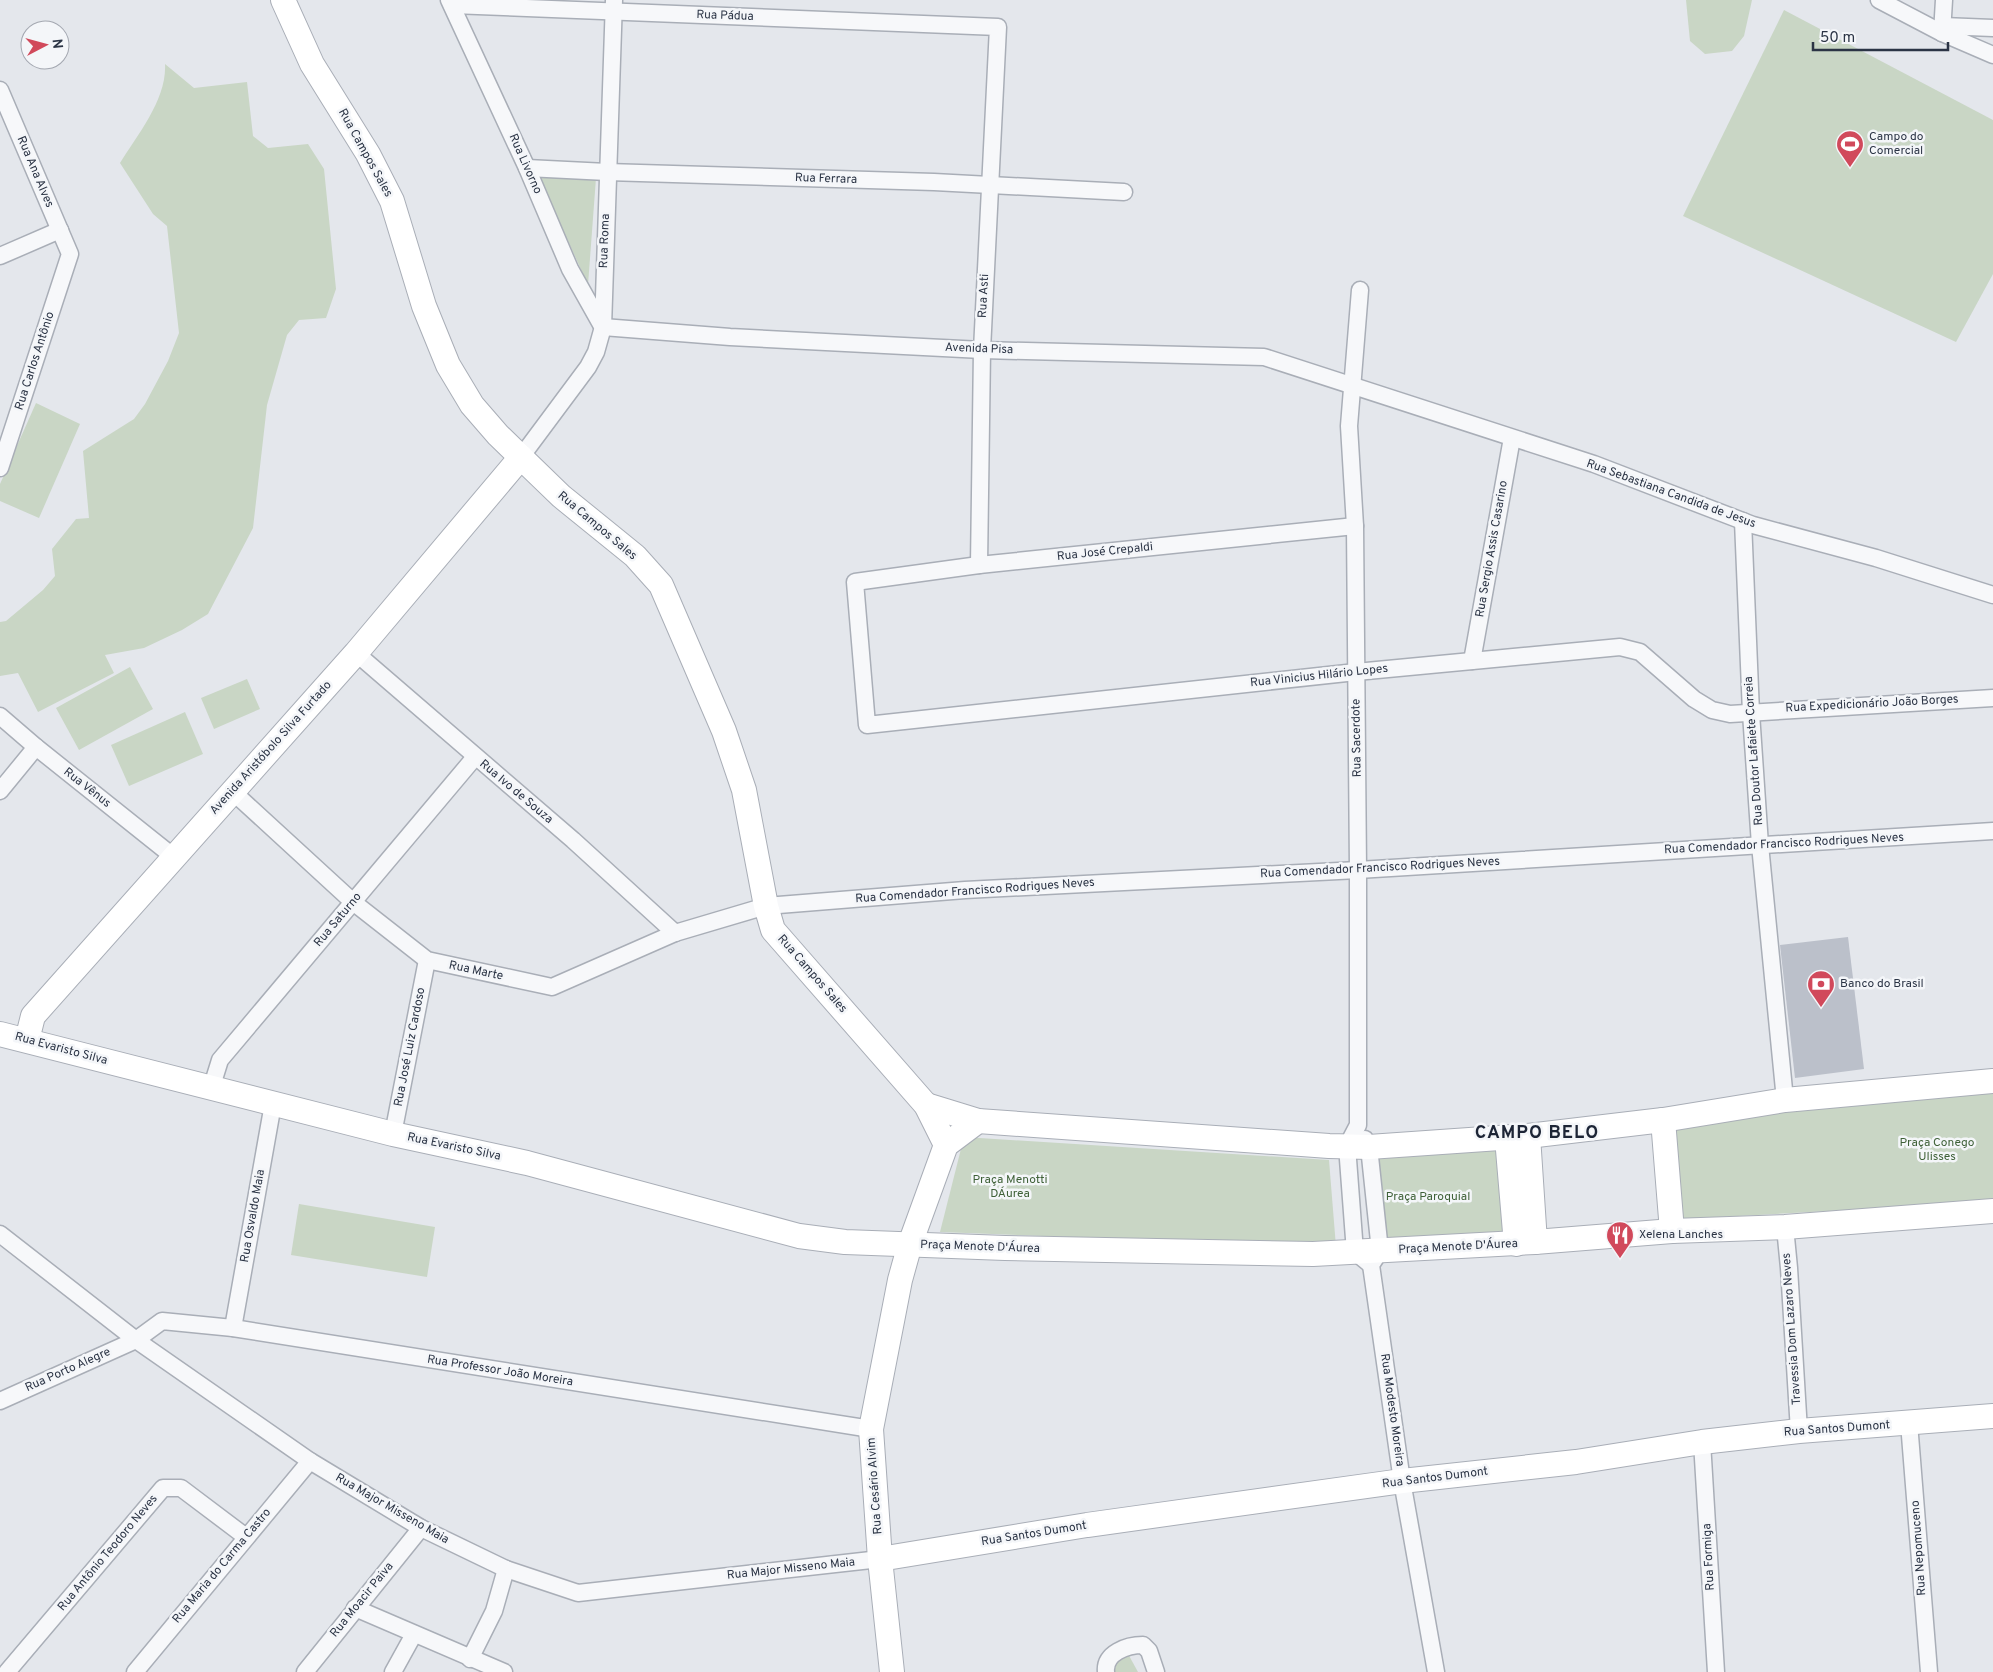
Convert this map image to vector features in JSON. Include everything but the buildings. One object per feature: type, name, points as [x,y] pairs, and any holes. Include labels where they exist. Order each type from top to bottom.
[{"type":"street","name":"Rua Campos Sales","points":[[283,0],[312,64],[368,154],[392,201],[424,306],[448,365],[472,405],[498,435],[561,496],[635,556],[661,585],[724,731],[744,790],[766,906],[773,930],[926,1105],[946,1145]]},
{"type":"street","points":[[1879,0],[1943,29],[1993,55]]},
{"type":"street","points":[[1943,29],[1944,0]]},
{"type":"street","name":"Rua Pádua","points":[[451,3],[614,6],[998,27]]},
{"type":"street","name":"Rua Livorno","points":[[451,3],[527,168],[570,269],[603,327]]},
{"type":"street","name":"Rua Roma","points":[[521,457],[588,366],[596,352],[603,327],[614,6]]},
{"type":"street","name":"Rua Asti","points":[[980,565],[982,350],[998,27]]},
{"type":"street","points":[[1943,29],[1993,28]]},
{"type":"street","name":"Rua Ana Alves","points":[[0,90],[70,254]]},
{"type":"street","name":"Rua Ferrara","points":[[527,168],[989,185],[1124,192]]},
{"type":"street","points":[[0,256],[60,230]]},
{"type":"street","name":"Rua Carlos Antônio","points":[[0,468],[70,254]]},
{"type":"street","name":"Rua Sacerdote","points":[[1358,1140],[1355,526],[1349,426],[1360,290]]},
{"type":"street","name":"Avenida Pisa","points":[[603,327],[730,337],[982,350],[1264,357],[1351,385]]},
{"type":"street","name":"Rua Sebastiana Candida de Jesus","points":[[1351,385],[1594,464],[1743,521],[1876,558],[1993,595]]},
{"type":"street","name":"Rua Sergio Assis Casarino","points":[[1472,661],[1512,438]]},
{"type":"street","name":"Avenida Aristóbolo Silva Furtado","points":[[27,1040],[34,1016],[356,652],[521,457]]},
{"type":"street","name":"Rua Doutor Lafaiete Correia","points":[[1743,521],[1751,713],[1760,846],[1786,1100]]},
{"type":"street","name":"Rua José Crepaldi","points":[[867,725],[855,582],[980,565],[1355,526]]},
{"type":"street","name":"Rua Vinicius Hilário Lopes","points":[[867,725],[1356,672],[1620,647],[1640,652],[1694,699],[1712,710],[1730,714],[1751,713]]},
{"type":"street","name":"Rua Ivo de Souza","points":[[356,652],[573,840],[675,933]]},
{"type":"street","name":"Rua Expedicionário João Borges","points":[[1751,713],[1993,698]]},
{"type":"street","name":"Rua Vênus","points":[[0,716],[175,858]]},
{"type":"street","points":[[0,791],[36,747]]},
{"type":"street","name":"Rua Saturno","points":[[211,1089],[220,1060],[475,756]]},
{"type":"street","name":"Rua Marte","points":[[232,791],[353,902],[427,960],[552,987],[675,933],[766,906]]},
{"type":"street","name":"Rua Comendador Francisco Rodrigues Neves","points":[[766,906],[965,890],[1358,870],[1993,831]]},
{"type":"street","name":"Rua José Luiz Cardoso","points":[[393,1134],[427,960]]},
{"type":"street","name":"Rua Evaristo Silva","points":[[0,1034],[393,1134],[527,1163],[799,1236],[845,1242],[910,1244]]},
{"type":"street","points":[[926,1105],[978,1121],[1329,1146],[1358,1140],[1517,1137],[1671,1119],[1786,1100],[1993,1081]]},
{"type":"street","name":"Rua Osvaldo Maia","points":[[233,1328],[273,1104]]},
{"type":"street","points":[[1671,1119],[1672,1231]]},
{"type":"street","points":[[946,1145],[978,1121]]},
{"type":"street","points":[[1517,1137],[1526,1243],[1672,1231],[1785,1227],[1993,1211]]},
{"type":"street","points":[[1358,1140],[1369,1256]]},
{"type":"street","name":"Praça Menote D'Áurea","points":[[1358,1140],[1369,1256]]},
{"type":"street","name":"Praça Menote D'Áurea","points":[[946,1145],[910,1244],[1005,1248],[1369,1256],[1526,1243]]},
{"type":"street","name":"Travessia Dom Lazaro Neves","points":[[1785,1227],[1799,1431]]},
{"type":"street","name":"Rua Major Misseno Maia","points":[[0,1234],[136,1340],[310,1461],[420,1528],[506,1570],[578,1593],[880,1559]]},
{"type":"street","name":"Rua Cesário Alvim","points":[[892,1672],[880,1559],[870,1429],[900,1280],[910,1244]]},
{"type":"street","name":"Rua Modesto Moreira","points":[[1369,1256],[1402,1481],[1436,1672]]},
{"type":"street","name":"Rua Professor João Moreira","points":[[136,1340],[162,1321],[233,1328],[870,1429]]},
{"type":"street","name":"Rua Porto Alegre","points":[[0,1401],[136,1340]]},
{"type":"street","name":"Rua Santos Dumont","points":[[880,1559],[1087,1525],[1402,1481],[1576,1462],[1702,1442],[1799,1431],[1993,1416]]},
{"type":"street","name":"Rua Nepomuceno","points":[[1909,1423],[1929,1672]]},
{"type":"street","name":"Rua Formiga","points":[[1702,1442],[1716,1672]]},
{"type":"street","name":"Rua Maria do Carma Castro","points":[[136,1672],[310,1461]]},
{"type":"street","name":"Rua Antônio Teodoro Neves","points":[[7,1672],[163,1488],[181,1488],[246,1537]]},
{"type":"street","name":"Rua Moacir Paiva","points":[[305,1672],[420,1528]]},
{"type":"street","points":[[470,1659],[494,1611],[506,1570]]},
{"type":"street","points":[[355,1608],[504,1672]]},
{"type":"street","points":[[393,1672],[414,1634]]},
{"type":"street","points":[[1106,1672],[1107,1660],[1110,1655],[1134,1645],[1143,1645],[1149,1651],[1156,1672]]},
{"type":"green space","points":[[1686,0],[1752,0],[1744,36],[1732,51],[1705,54],[1690,41]]},
{"type":"green space","name":"Campo do Comercial","points":[[1784,10],[1993,120],[1993,274],[1956,342],[1683,216]]},
{"type":"green space","points":[[165,64],[194,88],[247,82],[253,136],[268,148],[308,144],[324,169],[336,289],[326,318],[299,320],[287,335],[267,405],[253,528],[208,614],[182,630],[144,648],[105,655],[114,673],[38,712],[18,673],[0,676],[0,622],[6,621],[43,590],[55,576],[52,549],[76,519],[89,518],[83,451],[134,419],[145,404],[168,361],[179,333],[167,226],[153,214],[120,163],[143,128],[156,103],[164,77]]},
{"type":"green space","points":[[538,175],[596,178],[588,285]]},
{"type":"green space","points":[[36,403],[80,424],[39,518],[0,501],[0,484]]},
{"type":"green space","points":[[130,667],[153,709],[79,750],[56,708]]},
{"type":"green space","points":[[247,679],[260,709],[214,729],[201,698]]},
{"type":"green space","points":[[185,712],[203,754],[129,786],[111,745]]},
{"type":"green space","name":"Praça Conego Ulisses","points":[[1993,1088],[1993,1202],[1683,1219],[1675,1131],[1682,1125],[1788,1110]]},
{"type":"green space","name":"Praça Menotti DÁurea","points":[[964,1137],[1329,1160],[1336,1247],[940,1232]]},
{"type":"green space","name":"Praça Paroquial","points":[[1503,1148],[1511,1231],[1385,1244],[1376,1159]]},
{"type":"green space","points":[[299,1204],[435,1227],[427,1277],[291,1255]]},
{"type":"green space","points":[[1127,1652],[1138,1672],[1108,1672]]},
{"type":"place","name":"Campo do Comercial","points":[[1850,168]]},
{"type":"place","name":"Banco do Brasil","points":[[1821,1008]]},
{"type":"place","name":"Xelena Lanches","points":[[1620,1259]]},
{"type":"district","name":"CAMPO BELO","points":[[1537,1133]]}]
